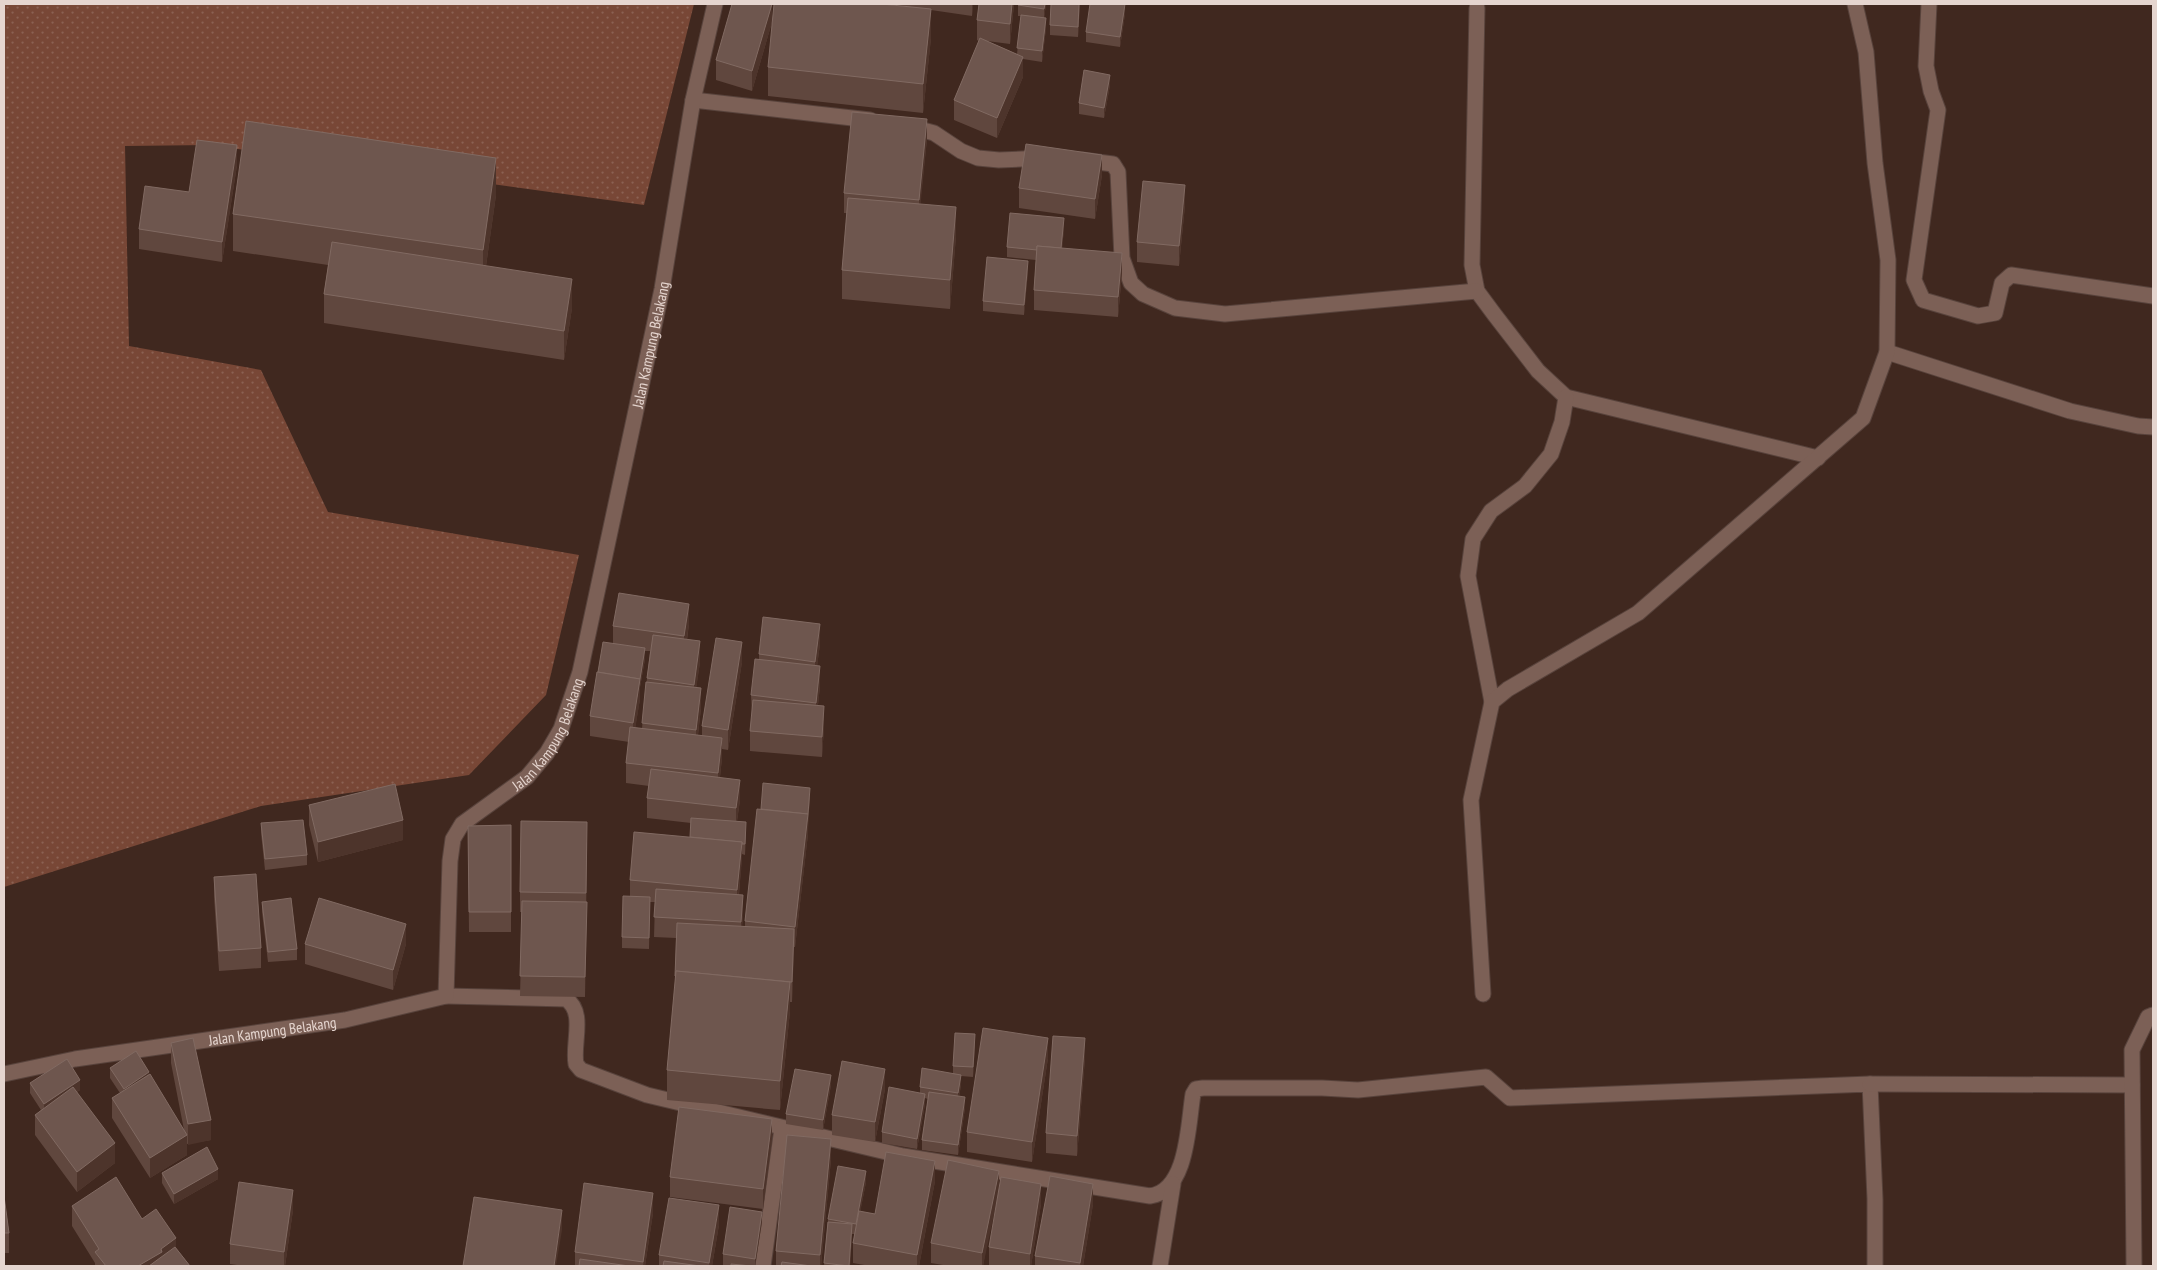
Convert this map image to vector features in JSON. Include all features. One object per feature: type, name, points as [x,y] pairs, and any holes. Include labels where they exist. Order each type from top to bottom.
[{"type":"street","name":"Jalan Kampung Belakang","points":[[4,1074],[75,1059],[345,1020],[446,996],[450,860],[453,839],[462,824],[526,777],[547,753],[561,729],[580,672],[662,289],[693,100],[715,4]]},
{"type":"street","points":[[1492,702],[1508,689],[1638,613],[1863,418],[1887,352],[1888,260],[1876,163],[1866,52],[1855,4]]},
{"type":"street","points":[[1928,4],[1926,66],[1938,110],[1914,280],[1923,300],[1978,316],[1995,313],[2002,283],[2011,275],[2153,296]]},
{"type":"street","points":[[1477,8],[1472,265],[1478,291],[1538,371],[1566,397],[1818,458]]},
{"type":"street","points":[[693,100],[888,122],[934,133],[962,151],[978,158],[999,160],[1062,158],[1113,164],[1118,172],[1122,258],[1131,283],[1143,294],[1175,308],[1225,314],[1478,291]]},
{"type":"street","points":[[1887,352],[2070,411],[2138,426],[2153,427]]},
{"type":"street","points":[[1483,994],[1471,800],[1492,702],[1468,576],[1473,539],[1491,511],[1524,486],[1551,454],[1562,422],[1566,397]]},
{"type":"street","points":[[446,996],[566,999],[571,1003],[577,1016],[574,1058],[576,1064],[582,1070],[647,1095],[904,1156],[1150,1196],[1160,1194],[1173,1184]]},
{"type":"street","points":[[2134,1266],[2132,1050],[2148,1017],[2153,1015]]},
{"type":"street","points":[[1160,1266],[1173,1184],[1181,1166],[1193,1094],[1196,1089],[1322,1088],[1358,1090],[1486,1077],[1510,1098],[1870,1084],[2132,1085]]},
{"type":"street","points":[[1870,1084],[1875,1199],[1875,1266]]},
{"type":"street","points":[[763,1266],[782,1128]]},
{"type":"shaded area","points":[[4,4],[694,4],[644,205],[209,145],[125,146],[129,346],[261,370],[328,512],[579,555],[546,695],[469,775],[261,806],[4,887]]},
{"type":"building","points":[[732,4],[772,4],[752,71],[716,60]]},
{"type":"building","points":[[774,4],[882,4],[931,9],[923,84],[768,67]]},
{"type":"building","points":[[979,4],[1012,4],[1010,24],[977,20]]},
{"type":"building","points":[[1018,4],[1045,4],[1044,9]]},
{"type":"building","points":[[1051,4],[1079,4],[1078,27],[1050,25]]},
{"type":"building","points":[[1090,4],[1125,4],[1120,37],[1086,32]]},
{"type":"building","points":[[1021,15],[1046,18],[1042,51],[1017,48]]},
{"type":"building","points":[[980,38],[1023,57],[997,118],[954,100]]},
{"type":"building","points":[[1084,70],[1110,75],[1104,108],[1079,103]]},
{"type":"building","points":[[852,112],[927,119],[919,200],[844,193]]},
{"type":"building","points":[[246,121],[496,158],[483,250],[233,214]]},
{"type":"building","points":[[197,140],[237,145],[222,242],[139,229],[145,186],[189,192]]},
{"type":"building","points":[[1026,144],[1102,155],[1095,199],[1019,188]]},
{"type":"building","points":[[1143,181],[1185,185],[1179,246],[1137,242]]},
{"type":"building","points":[[848,198],[956,207],[950,280],[842,270]]},
{"type":"building","points":[[1010,213],[1064,218],[1061,248],[1037,246],[1037,250],[1007,247]]},
{"type":"building","points":[[332,242],[572,279],[564,331],[324,294]]},
{"type":"building","points":[[1037,246],[1122,253],[1118,297],[1034,290]]},
{"type":"building","points":[[987,257],[1028,261],[1024,305],[983,301]]},
{"type":"building","points":[[619,593],[689,604],[684,636],[613,626]]},
{"type":"building","points":[[763,617],[820,624],[815,662],[759,654]]},
{"type":"building","points":[[653,635],[700,641],[694,685],[647,678]]},
{"type":"building","points":[[716,638],[742,642],[728,730],[702,726]]},
{"type":"building","points":[[603,642],[645,648],[640,679],[598,672]]},
{"type":"building","points":[[755,659],[820,666],[816,703],[751,695]]},
{"type":"building","points":[[597,672],[640,679],[633,723],[590,716]]},
{"type":"building","points":[[646,682],[701,688],[696,730],[642,723]]},
{"type":"building","points":[[753,700],[824,706],[822,737],[750,731]]},
{"type":"building","points":[[630,727],[722,738],[718,773],[626,763]]},
{"type":"building","points":[[651,769],[740,780],[736,808],[647,798]]},
{"type":"building","points":[[763,783],[810,788],[808,814],[761,809]]},
{"type":"building","points":[[395,784],[403,820],[318,842],[309,805]]},
{"type":"building","points":[[757,809],[808,814],[795,927],[745,921]]},
{"type":"building","points":[[691,818],[746,822],[745,844],[742,844],[742,842],[690,837]]},
{"type":"building","points":[[303,820],[307,855],[265,859],[261,823]]},
{"type":"building","points":[[521,821],[587,822],[586,893],[520,892]]},
{"type":"building","points":[[511,825],[511,912],[469,912],[468,826]]},
{"type":"building","points":[[634,832],[742,842],[737,890],[630,880]]},
{"type":"building","points":[[256,874],[261,948],[219,951],[214,877]]},
{"type":"building","points":[[656,889],[743,895],[741,922],[654,917]]},
{"type":"building","points":[[623,896],[650,897],[649,938],[622,937]]},
{"type":"building","points":[[291,898],[297,949],[268,952],[262,902]]},
{"type":"building","points":[[319,898],[406,924],[393,970],[305,944]]},
{"type":"building","points":[[522,901],[587,902],[585,977],[520,976]]},
{"type":"building","points":[[677,923],[794,929],[792,982],[676,971],[675,976]]},
{"type":"building","points":[[676,971],[790,982],[780,1081],[667,1070]]},
{"type":"building","points":[[983,1028],[1048,1038],[1032,1142],[967,1132]]},
{"type":"building","points":[[955,1033],[975,1034],[973,1067],[953,1066]]},
{"type":"building","points":[[1053,1036],[1085,1038],[1077,1136],[1046,1133]]},
{"type":"building","points":[[193,1038],[211,1120],[188,1124],[171,1043]]},
{"type":"building","points":[[136,1051],[149,1072],[124,1089],[110,1068]]},
{"type":"building","points":[[67,1059],[80,1080],[44,1104],[30,1083]]},
{"type":"building","points":[[842,1061],[885,1069],[875,1122],[832,1115]]},
{"type":"building","points":[[922,1068],[961,1075],[958,1093],[920,1087]]},
{"type":"building","points":[[795,1069],[831,1075],[823,1120],[786,1114]]},
{"type":"building","points":[[150,1074],[187,1135],[150,1158],[112,1098]]},
{"type":"building","points":[[73,1087],[115,1143],[77,1172],[35,1115]]},
{"type":"building","points":[[889,1087],[925,1094],[917,1139],[882,1132]]},
{"type":"building","points":[[929,1092],[965,1097],[958,1145],[922,1140]]},
{"type":"building","points":[[679,1107],[772,1119],[763,1189],[670,1177]]},
{"type":"building","points":[[787,1135],[831,1139],[820,1255],[776,1251]]},
{"type":"building","points":[[207,1147],[218,1169],[174,1194],[162,1173]]},
{"type":"building","points":[[886,1152],[935,1161],[917,1255],[853,1243],[859,1211],[875,1214]]},
{"type":"building","points":[[948,1160],[999,1171],[982,1253],[931,1243]]},
{"type":"building","points":[[838,1166],[866,1171],[856,1224],[828,1219]]},
{"type":"building","points":[[1050,1176],[1093,1184],[1080,1263],[1035,1256]]},
{"type":"building","points":[[116,1177],[142,1219],[156,1209],[176,1238],[161,1249],[162,1252],[138,1266],[106,1266],[95,1252],[99,1249],[72,1206]]},
{"type":"building","points":[[1001,1177],[1041,1184],[1030,1254],[989,1247]]},
{"type":"building","points":[[239,1182],[293,1190],[284,1252],[230,1244]]},
{"type":"building","points":[[584,1183],[653,1193],[643,1262],[575,1252]]},
{"type":"building","points":[[4,1196],[9,1233],[4,1233]]},
{"type":"building","points":[[474,1197],[562,1210],[554,1266],[463,1266]]},
{"type":"building","points":[[669,1198],[719,1205],[709,1263],[659,1255]]},
{"type":"building","points":[[730,1207],[762,1212],[755,1259],[723,1254]]},
{"type":"building","points":[[828,1222],[852,1224],[849,1266],[824,1263]]},
{"type":"building","points":[[175,1247],[190,1266],[149,1266]]},
{"type":"building","points":[[580,1259],[629,1266],[579,1266]]},
{"type":"building","points":[[664,1261],[700,1266],[663,1266]]},
{"type":"building","points":[[782,1262],[811,1266],[781,1266]]},
{"type":"building","points":[[731,1264],[751,1266],[731,1266]]}]
